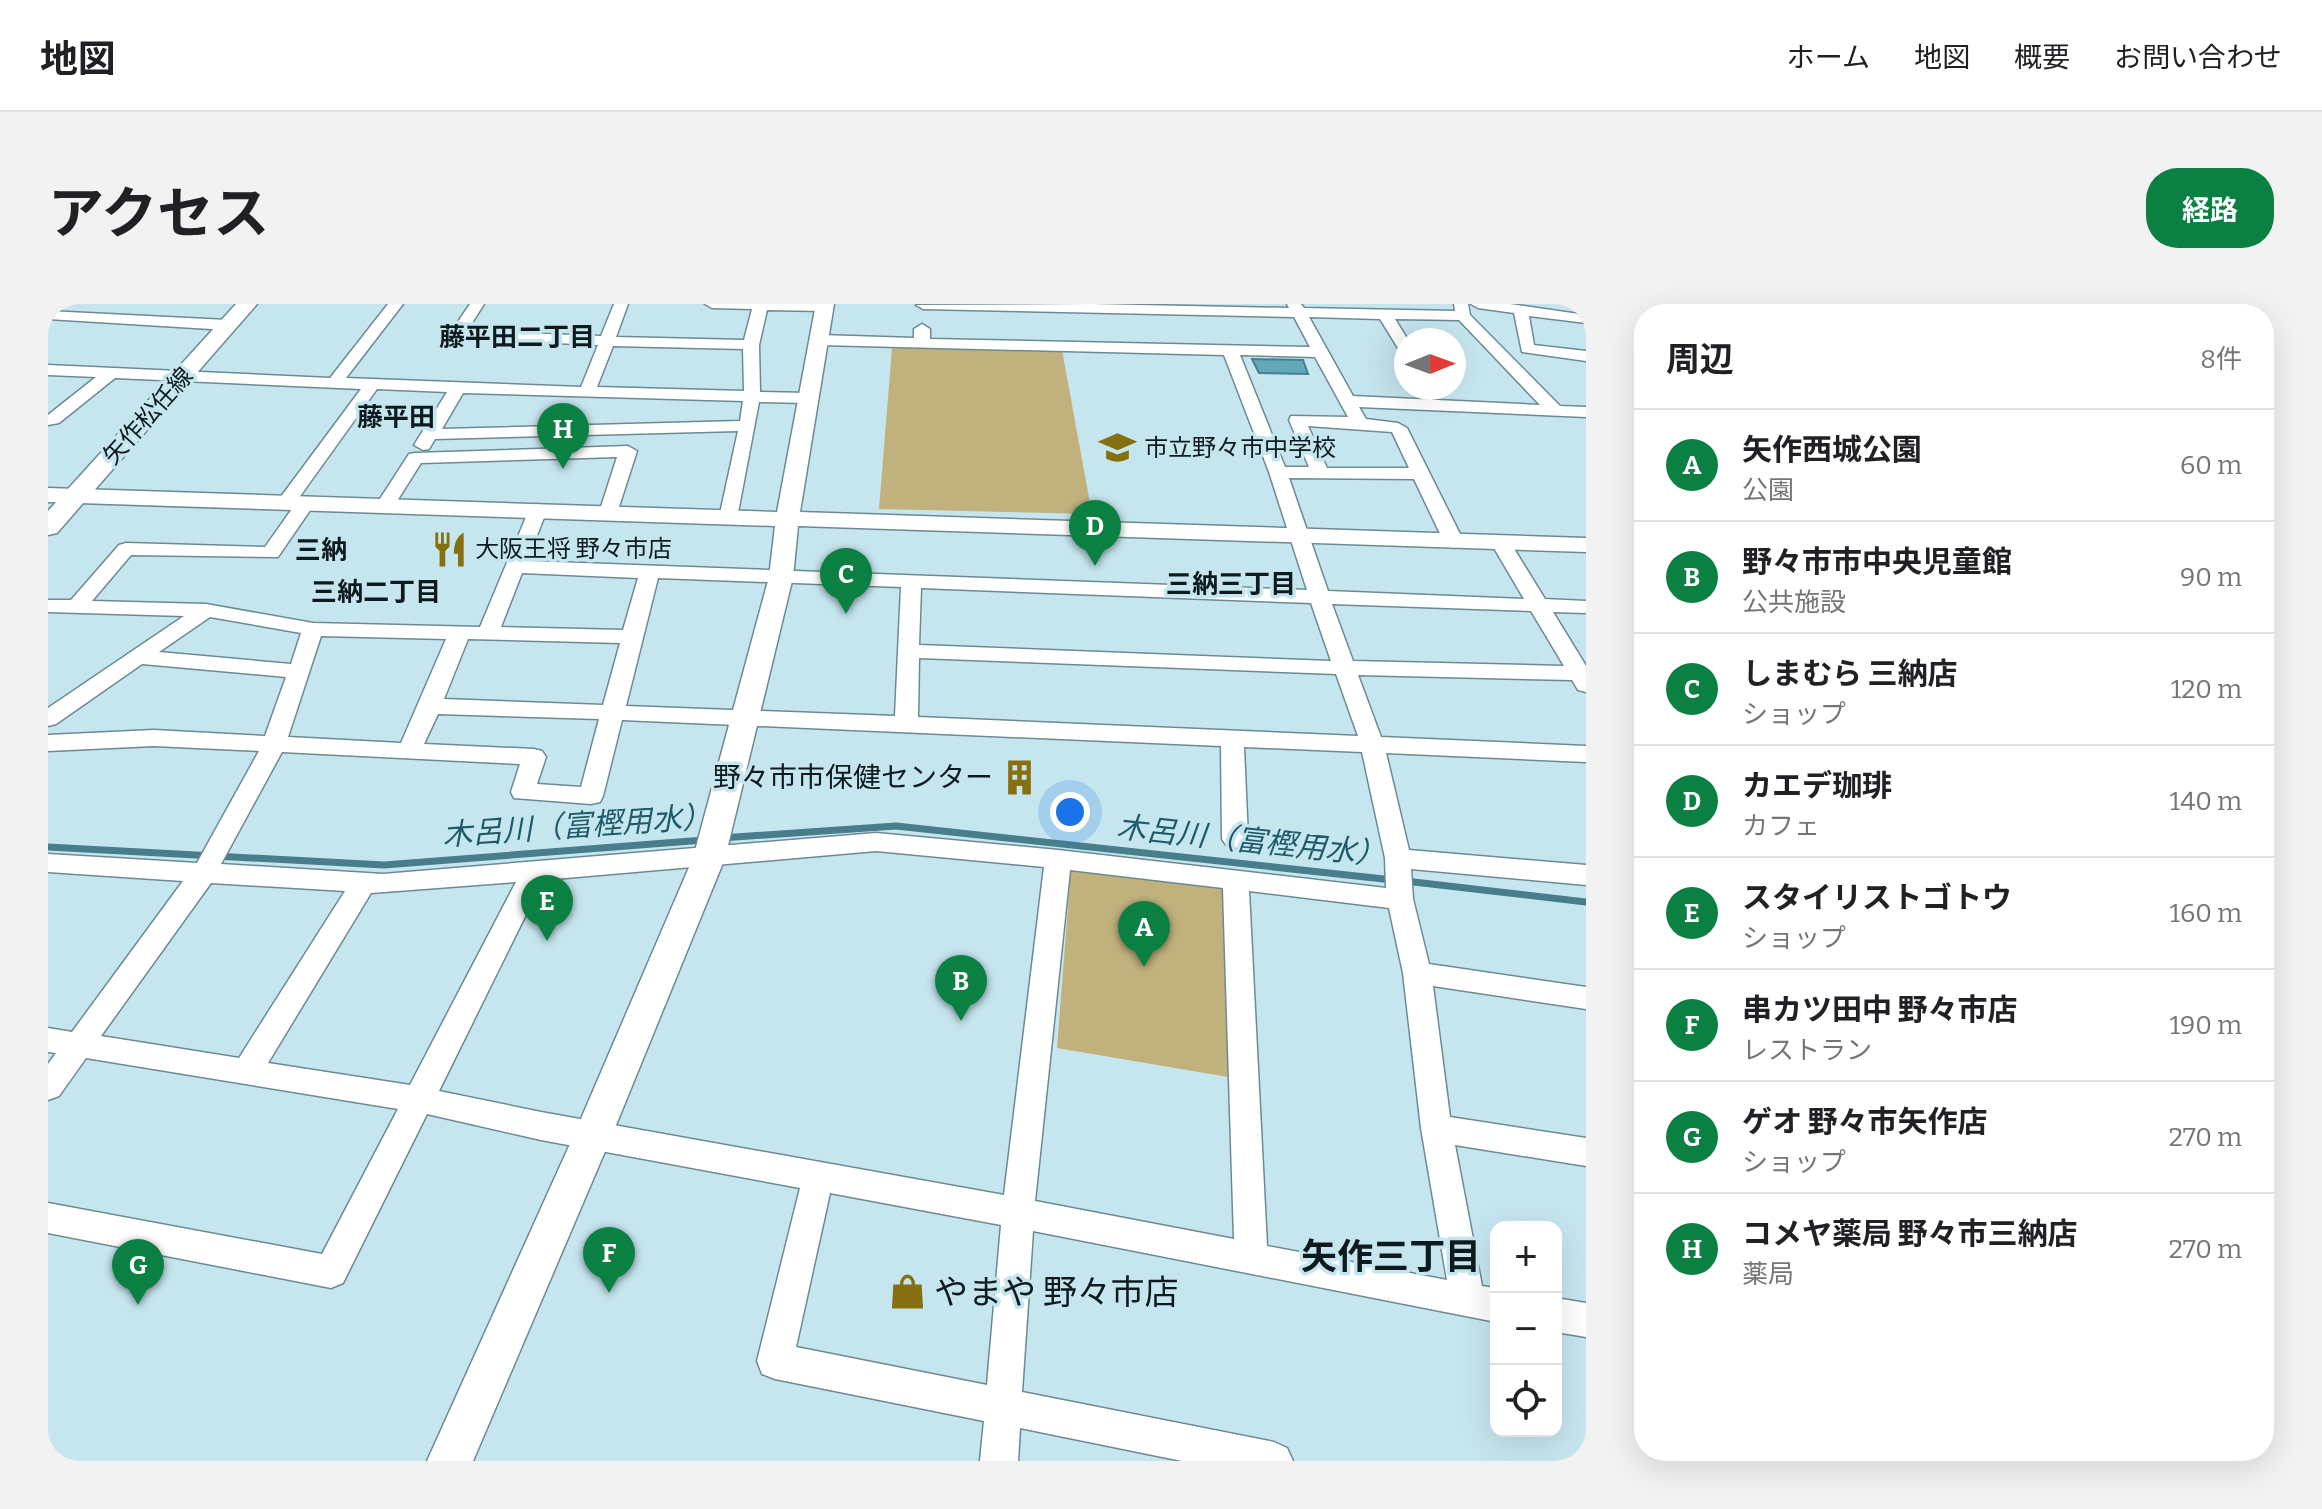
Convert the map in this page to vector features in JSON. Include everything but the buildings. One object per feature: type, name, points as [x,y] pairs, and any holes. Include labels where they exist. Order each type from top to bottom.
[{"type":"main road","name":"矢作松任線","points":[[48,527],[247,304]]},
{"type":"street","points":[[336,381],[396,304]]},
{"type":"street","points":[[477,304],[457,335],[751,345]]},
{"type":"street","points":[[587,391],[621,304]]},
{"type":"street","points":[[450,1461],[593,1135],[713,843],[781,577],[787,519],[824,306],[712,304]]},
{"type":"street","points":[[922,343],[923,304],[1153,324],[1230,350],[1318,352]]},
{"type":"street","points":[[1478,304],[1586,319]]},
{"type":"street","points":[[728,518],[748,426],[752,395],[751,345],[761,305]]},
{"type":"street","points":[[1296,308],[1360,423]]},
{"type":"street","points":[[820,340],[922,343],[1153,324],[1296,308],[1385,314],[1462,310],[1555,411]]},
{"type":"street","points":[[1521,310],[1527,349],[1586,356]]},
{"type":"street","points":[[1385,314],[1394,329]]},
{"type":"street","points":[[48,315],[227,325]]},
{"type":"street","points":[[63,1043],[421,1100],[1482,1303],[1436,1128],[1417,973],[1372,744],[1278,472],[1230,350]]},
{"type":"street","points":[[48,370],[458,388],[807,398]]},
{"type":"street","points":[[48,420],[110,374]]},
{"type":"street","points":[[76,607],[126,549],[271,553],[296,502],[373,383]]},
{"type":"street","points":[[385,505],[458,388]]},
{"type":"street","points":[[1436,400],[1439,405]]},
{"type":"street","points":[[1347,401],[1586,412]]},
{"type":"street","points":[[1320,473],[1297,420],[1398,428],[1454,542]]},
{"type":"street","points":[[429,434],[748,426]]},
{"type":"street","points":[[415,458],[628,451],[608,513]]},
{"type":"street","points":[[1278,472],[1421,474]]},
{"type":"street","points":[[48,495],[1586,545]]},
{"type":"street","points":[[488,633],[538,510]]},
{"type":"street","points":[[1501,543],[1584,677]]},
{"type":"street","points":[[515,567],[1586,607]]},
{"type":"street","points":[[48,743],[154,738],[534,757],[523,792],[591,796],[650,572]]},
{"type":"street","points":[[906,725],[911,582]]},
{"type":"street","points":[[48,606],[206,610],[313,629],[632,637]]},
{"type":"street","points":[[48,719],[206,610]]},
{"type":"street","points":[[48,1087],[63,1043],[211,860],[274,745],[313,629]]},
{"type":"street","points":[[409,751],[459,634]]},
{"type":"street","points":[[909,651],[1584,677]]},
{"type":"street","points":[[138,657],[298,671]]},
{"type":"street","points":[[430,706],[1586,754]]},
{"type":"street","points":[[1232,738],[1235,839]]},
{"type":"street","points":[[48,863],[211,860],[383,884],[536,869],[713,843],[876,842],[1058,859],[1236,881],[1586,875]]},
{"type":"street","points":[[999,1461],[1018,1213],[1058,859]]},
{"type":"street","points":[[48,1218],[331,1272],[536,869]]},
{"type":"street","points":[[1236,881],[1251,1260]]},
{"type":"street","points":[[246,1073],[364,882]]},
{"type":"street","points":[[1417,973],[1586,998]]},
{"type":"street","points":[[1436,1128],[1586,1152]]},
{"type":"street","points":[[818,1177],[775,1361],[1274,1461]]},
{"type":"street","points":[[1562,1316],[1586,1320]]},
{"type":"shaded area","points":[[892,348],[1062,350],[1092,514],[879,509]]},
{"type":"shaded area","points":[[1071,868],[1223,887],[1228,1077],[1057,1048]]},
{"type":"water","points":[[1252,359],[1303,360],[1308,374],[1259,373]]},
{"type":"waterway","name":"木呂川（富樫用水）","points":[[721,838],[896,826],[1393,880]]},
{"type":"waterway","name":"木呂川（富樫用水）","points":[[48,847],[384,865],[704,840]]},
{"type":"waterway","name":"木呂川（富樫用水）","points":[[1405,881],[1586,902]]},
{"type":"place","name":"市立野々市中学校","points":[[1118,448]]},
{"type":"place","name":"コメヤ薬局 野々市三納店","points":[[563,469]]},
{"type":"place","name":"大阪王将 野々市店","points":[[449,549]]},
{"type":"place","name":"カエデ珈琲","points":[[1095,566]]},
{"type":"place","name":"しまむら 三納店","points":[[846,614]]},
{"type":"place","name":"野々市市保健センター","points":[[1019,777]]},
{"type":"place","name":"スタイリストゴトウ","points":[[547,941]]},
{"type":"place","name":"矢作西城公園","points":[[1144,967]]},
{"type":"place","name":"野々市市中央児童館","points":[[961,1021]]},
{"type":"place","name":"やまや 野々市店","points":[[908,1292]]},
{"type":"place","name":"串カツ田中 野々市店","points":[[609,1293]]},
{"type":"place","name":"ゲオ 野々市矢作店","points":[[138,1305]]},
{"type":"district","name":"藤平田二丁目","points":[[517,337]]},
{"type":"district","name":"藤平田","points":[[396,417]]},
{"type":"district","name":"三納","points":[[321,550]]},
{"type":"district","name":"三納三丁目","points":[[1231,584]]},
{"type":"district","name":"三納二丁目","points":[[376,592]]},
{"type":"district","name":"矢作三丁目","points":[[1391,1256]]}]
